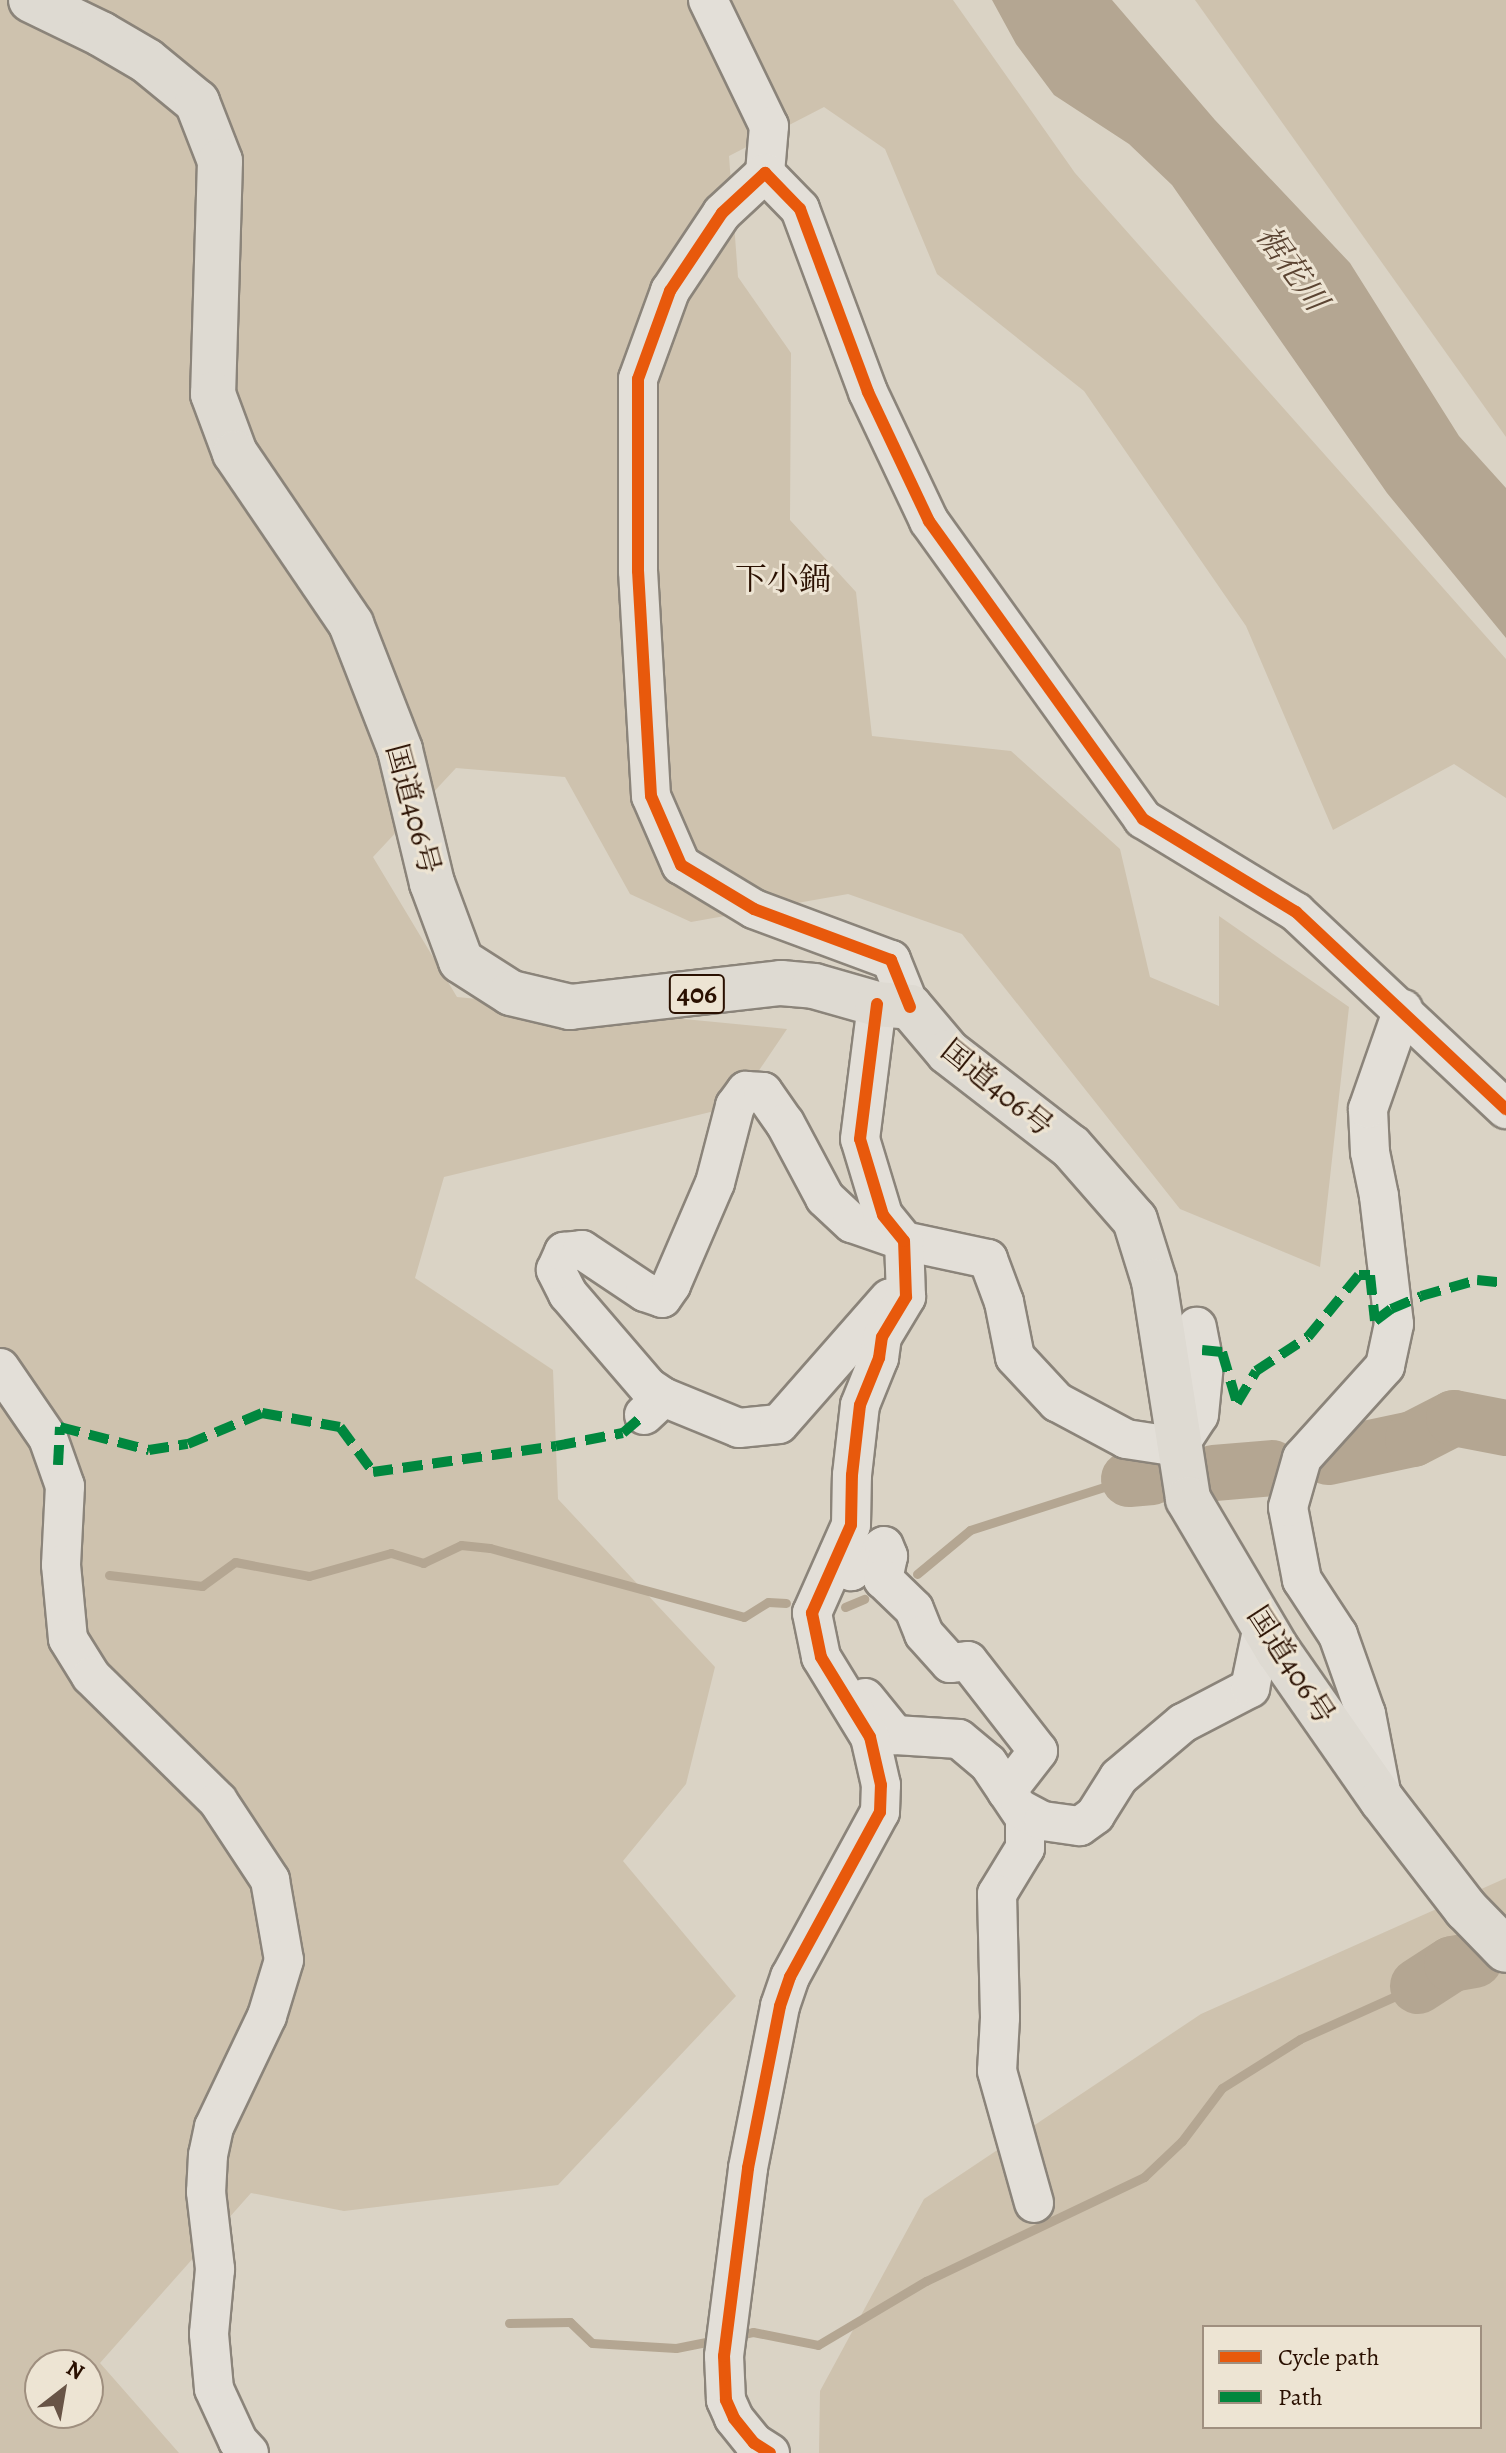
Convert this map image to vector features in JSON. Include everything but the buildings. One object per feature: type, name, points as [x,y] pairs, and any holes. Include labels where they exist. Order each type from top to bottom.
[{"type":"highway","name":"国道406号","points":[[31,0],[136,54],[197,102],[220,161],[213,394],[235,453],[351,624],[400,750],[432,883],[461,961],[511,993],[570,1007],[781,983],[814,986],[894,1006],[1071,1147],[1135,1220],[1154,1281],[1188,1499],[1263,1626],[1382,1800],[1466,1909],[1506,1950]]},
{"type":"street","points":[[708,0],[769,126],[765,173],[722,213],[670,291],[638,379],[638,571],[651,796],[681,865],[754,909],[891,960],[894,1006],[860,1139],[883,1215],[904,1241],[906,1297],[882,1337],[879,1358],[860,1405],[852,1475],[851,1525],[812,1613],[821,1657],[870,1737],[881,1785],[880,1812],[790,1977],[780,2006],[748,2168],[724,2356],[726,2400],[734,2418],[754,2443],[770,2453]]},
{"type":"street","points":[[765,173],[800,209],[868,392],[929,521],[1143,819],[1296,912],[1403,1009],[1506,1109]]},
{"type":"street","points":[[1382,1800],[1366,1714],[1338,1635],[1302,1580],[1288,1507],[1302,1458],[1385,1366],[1394,1324],[1379,1196],[1370,1152],[1368,1109],[1403,1009]]},
{"type":"street","points":[[905,1280],[779,1424],[739,1428],[654,1406],[648,1387],[568,1294],[556,1270],[564,1252],[582,1250],[645,1292],[662,1298],[671,1285],[715,1183],[735,1106],[746,1091],[763,1092],[785,1123],[825,1198],[852,1223],[904,1241],[988,1259],[1004,1302],[1015,1357],[1057,1402],[1126,1439],[1178,1447],[1199,1415],[1204,1364],[1197,1327]]},
{"type":"street","points":[[0,1368],[48,1438],[65,1486],[61,1565],[68,1639],[91,1676],[218,1801],[270,1880],[284,1960],[267,2016],[214,2127],[207,2179],[215,2269],[209,2334],[214,2389],[238,2441],[249,2453]]},
{"type":"street","points":[[839,1553],[851,1571],[884,1546],[888,1556],[883,1579],[914,1609],[924,1634],[950,1663],[968,1661],[1038,1751],[1013,1800]]},
{"type":"street","points":[[1013,1800],[1043,1821],[1080,1826],[1095,1815],[1119,1777],[1183,1723],[1250,1688],[1263,1626]]},
{"type":"street","points":[[837,1685],[862,1695],[895,1735],[959,1739],[988,1763],[1025,1818],[1025,1848],[997,1894],[1000,2018],[997,2071],[1034,2203]]},
{"type":"shaded area","points":[[0,0],[953,0],[1075,173],[1506,659],[1506,798],[1454,764],[1333,830],[1246,626],[1084,391],[937,274],[885,149],[824,107],[729,156],[738,277],[791,353],[790,520],[856,592],[872,736],[1011,751],[1120,849],[1150,977],[1219,1006],[1219,916],[1349,1007],[1320,1267],[1180,1209],[962,934],[848,894],[691,922],[630,894],[565,777],[456,768],[373,857],[457,997],[787,1029],[735,1106],[444,1177],[415,1278],[553,1370],[558,1499],[715,1667],[686,1784],[623,1861],[736,1996],[558,2185],[344,2211],[251,2193],[104,2358],[104,2349],[24,2349],[24,2429],[104,2429],[104,2368],[179,2453],[0,2453]]},
{"type":"shaded area","points":[[1195,0],[1506,0],[1506,437]]},
{"type":"shaded area","points":[[1506,1878],[1506,2453],[819,2453],[820,2391],[924,2199],[1201,2014]]},
{"type":"water","name":"裾花川","points":[[992,0],[1112,0],[1215,120],[1350,263],[1459,436],[1506,488],[1506,638],[1387,493],[1172,185],[1129,144],[1054,95],[1016,44]]},
{"type":"waterway","points":[[1328,1457],[1413,1439],[1454,1418],[1506,1428]]},
{"type":"waterway","points":[[1214,1473],[1272,1468]]},
{"type":"waterway","points":[[1129,1479],[1152,1477]]},
{"type":"waterway","points":[[917,1574],[970,1530],[1129,1479]]},
{"type":"waterway","points":[[109,1575],[202,1586],[235,1562],[309,1576],[391,1553],[423,1563],[461,1545],[490,1548],[744,1617],[768,1602],[786,1603]]},
{"type":"waterway","points":[[845,1607],[864,1599]]},
{"type":"waterway","points":[[1418,1986],[1452,1964],[1475,1960]]},
{"type":"waterway","points":[[734,2336],[753,2332],[818,2345],[926,2281],[1144,2177],[1182,2141],[1222,2088],[1300,2039],[1418,1986]]},
{"type":"waterway","points":[[509,2323],[570,2322],[592,2343],[676,2348],[716,2340]]},
{"type":"marked path","points":[[1202,1350],[1222,1352],[1237,1403],[1256,1371],[1308,1337],[1359,1275],[1370,1275],[1375,1321],[1391,1309],[1421,1296],[1477,1280],[1506,1283]]},
{"type":"marked path","points":[[58,1465],[60,1427],[149,1450],[188,1444],[262,1413],[340,1427],[373,1472],[556,1446],[623,1433],[644,1415]]},
{"type":"cycle path","points":[[910,1007],[891,960],[754,909],[681,865],[651,796],[638,571],[638,379],[670,291],[722,213],[765,173],[800,209],[868,392],[929,521],[1143,819],[1296,912],[1506,1109]]},
{"type":"cycle path","points":[[770,2453],[754,2443],[734,2418],[726,2400],[724,2356],[748,2168],[780,2006],[790,1977],[880,1812],[881,1785],[870,1737],[821,1657],[812,1613],[851,1525],[852,1475],[860,1405],[879,1358],[882,1337],[906,1297],[904,1241],[883,1215],[860,1139],[877,1004]]},
{"type":"district","name":"下小鍋","points":[[783,579]]}]
